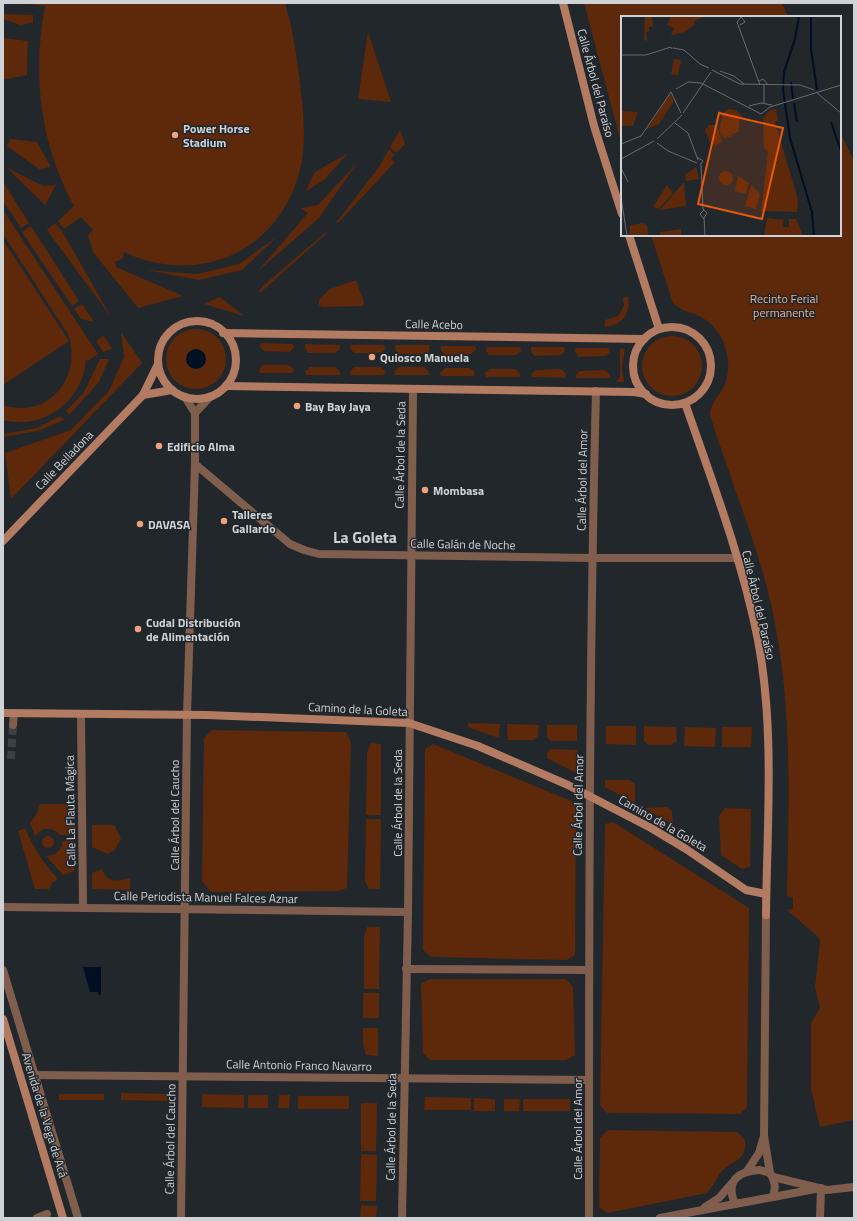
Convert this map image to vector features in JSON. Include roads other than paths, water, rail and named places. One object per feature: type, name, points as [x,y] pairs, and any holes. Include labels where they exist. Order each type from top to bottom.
[{"type":"street","name":"Calle Árbol del Paraíso","points":[[563,3],[594,126],[621,211]]},
{"type":"street","points":[[629,236],[659,329]]},
{"type":"street","points":[[184,397],[195,413],[210,397],[226,386],[233,374],[236,361],[234,349],[228,337],[206,322],[192,321],[180,324],[167,336],[160,350],[158,364],[162,376],[172,390],[184,397],[210,397]]},
{"type":"street","points":[[674,327],[686,330],[705,344],[710,355],[712,367],[710,378],[705,389],[696,398],[685,403],[670,405],[661,403],[646,394],[636,379],[634,367],[635,354],[644,339],[659,329],[674,327]]},
{"type":"street","name":"Calle Acebo","points":[[223,333],[644,339]]},
{"type":"street","name":"Calle Belladona","points":[[3,541],[143,395],[158,364]]},
{"type":"street","points":[[226,386],[646,394]]},
{"type":"street","name":"Calle Árbol de la Seda","points":[[402,1218],[408,912],[413,389]]},
{"type":"street","points":[[143,395],[172,390]]},
{"type":"street","name":"Calle Árbol del Amor","points":[[589,1218],[588,970],[592,558],[596,392]]},
{"type":"street","name":"Calle Árbol del Paraíso","points":[[685,403],[737,558],[758,641],[764,691],[768,744],[764,1136]]},
{"type":"street","name":"Calle Árbol del Caucho","points":[[181,1218],[186,909],[187,715],[195,464],[195,413]]},
{"type":"street","name":"Calle Galán de Noche","points":[[195,464],[297,548],[319,554],[592,558],[737,558]]},
{"type":"street","name":"Camino de la Goleta","points":[[3,713],[187,715],[409,722],[478,746],[534,769],[590,796],[657,832],[746,890],[766,894]]},
{"type":"street","points":[[14,714],[14,725]]},
{"type":"street","name":"Calle La Flauta Mágica","points":[[81,715],[82,908]]},
{"type":"street","name":"Calle Periodista Manuel Falces Aznar","points":[[3,907],[408,912]]},
{"type":"street","points":[[406,969],[588,970]]},
{"type":"street","points":[[3,970],[33,1075],[78,1218]]},
{"type":"street","name":"Avenida de la Vega de Acá","points":[[3,1019],[63,1218]]},
{"type":"street","name":"Calle Antonio Franco Navarro","points":[[33,1075],[589,1080]]},
{"type":"street","points":[[699,1210],[719,1198],[734,1180],[747,1171],[759,1153],[764,1136]]},
{"type":"street","points":[[764,1136],[771,1175],[775,1186],[773,1197]]},
{"type":"street","points":[[747,1171],[760,1170],[796,1184],[827,1190],[854,1187]]},
{"type":"street","points":[[734,1180],[730,1190],[735,1204]]},
{"type":"street","points":[[660,1218],[822,1188]]},
{"type":"street","points":[[820,1218],[822,1188]]},
{"type":"street","points":[[37,1218],[47,1214]]},
{"type":"water","points":[[196,349],[203,352],[206,359],[203,366],[196,369],[189,366],[186,359],[189,352]]},
{"type":"water","points":[[83,967],[101,967],[101,995],[99,995],[98,992],[90,992]]},
{"type":"tunnel","points":[[11,759],[13,725]]},
{"type":"place","name":"Power Horse Stadium","points":[[175,135]]},
{"type":"place","name":"Quiosco Manuela","points":[[372,357]]},
{"type":"place","name":"Bay Bay Jaya","points":[[297,406]]},
{"type":"place","name":"Edificio Alma","points":[[159,446]]},
{"type":"place","name":"Mombasa","points":[[425,490]]},
{"type":"place","name":"Talleres Gallardo","points":[[224,521]]},
{"type":"place","name":"DAVASA","points":[[140,524]]},
{"type":"place","name":"Cudal Distribución de Alimentación","points":[[138,629]]},
{"type":"district","name":"La Goleta","points":[[365,537]]},
{"type":"park label","name":"Recinto Ferial permanente","points":[[784,305]]}]
